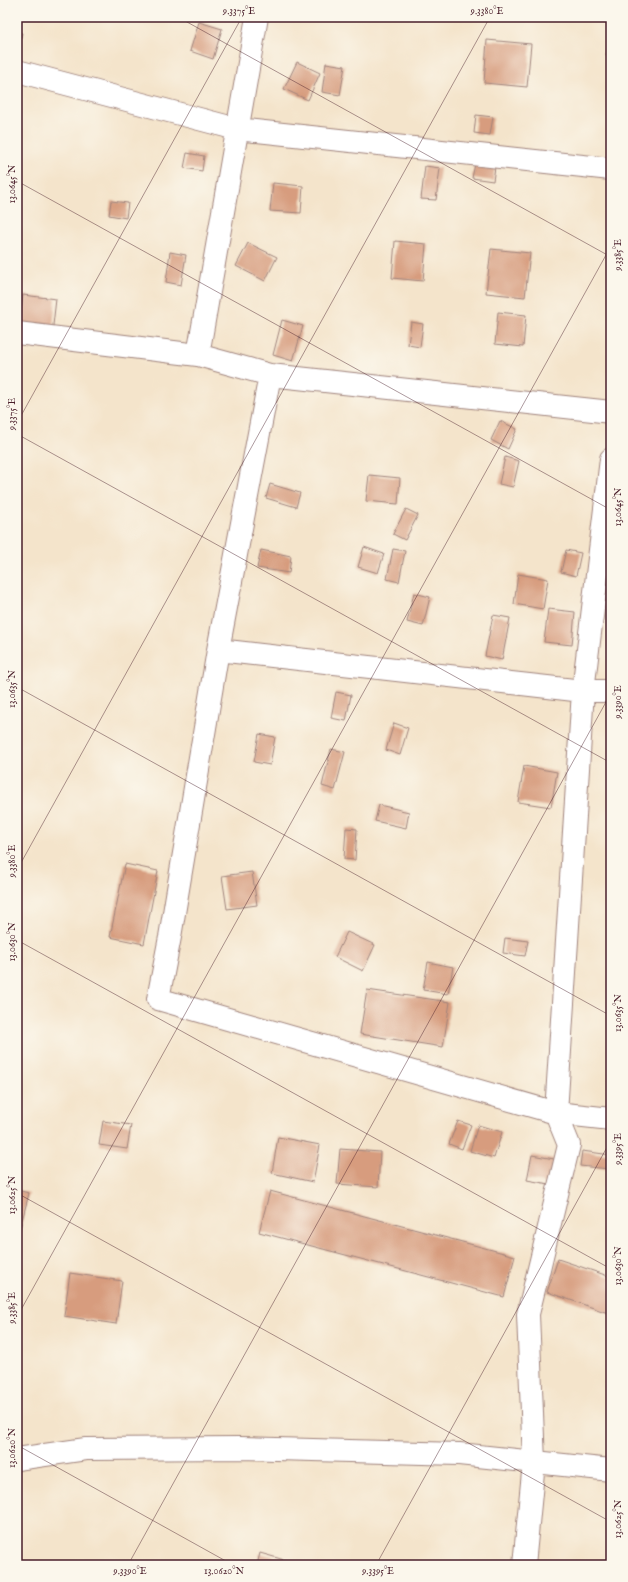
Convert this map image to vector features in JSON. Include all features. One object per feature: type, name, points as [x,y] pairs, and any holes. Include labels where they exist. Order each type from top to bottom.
[{"type":"street","points":[[198,355],[257,17]]},
{"type":"street","points":[[17,71],[237,129],[611,168]]},
{"type":"street","points":[[17,333],[198,355],[270,375],[611,412]]},
{"type":"street","points":[[270,375],[218,650],[170,937],[158,999],[556,1113],[611,1119]]},
{"type":"street","points":[[524,1565],[534,1462],[528,1314],[569,1145],[556,1113],[582,691],[611,459]]},
{"type":"street","points":[[218,650],[582,691],[611,691]]},
{"type":"street","points":[[17,1459],[86,1449],[240,1448],[459,1454],[611,1470]]},
{"type":"building","points":[[199,22],[222,29],[213,59],[190,51]]},
{"type":"building","points":[[17,32],[22,33],[19,47],[17,46]]},
{"type":"building","points":[[611,36],[611,56],[606,55]]},
{"type":"building","points":[[487,40],[531,44],[527,87],[484,83]]},
{"type":"building","points":[[297,62],[320,73],[308,100],[284,89]]},
{"type":"building","points":[[326,63],[345,66],[340,95],[322,92]]},
{"type":"building","points":[[476,115],[493,117],[490,135],[474,133]]},
{"type":"building","points":[[187,153],[204,156],[202,171],[184,168]]},
{"type":"building","points":[[475,164],[495,167],[493,181],[472,178]]},
{"type":"building","points":[[425,166],[440,168],[436,200],[421,199]]},
{"type":"building","points":[[17,174],[22,175],[19,191],[17,191]]},
{"type":"building","points":[[273,183],[303,186],[301,213],[270,211]]},
{"type":"building","points":[[111,201],[128,203],[126,218],[109,215]]},
{"type":"building","points":[[395,241],[426,244],[423,281],[392,278]]},
{"type":"building","points":[[248,243],[277,257],[265,281],[236,266]]},
{"type":"building","points":[[491,249],[530,253],[525,297],[486,293]]},
{"type":"building","points":[[170,252],[186,255],[181,285],[166,282]]},
{"type":"building","points":[[23,295],[56,299],[52,334],[19,330]]},
{"type":"building","points":[[498,312],[526,315],[523,347],[495,344]]},
{"type":"building","points":[[282,320],[303,326],[293,361],[273,355]]},
{"type":"building","points":[[411,322],[423,324],[420,347],[408,345]]},
{"type":"building","points":[[500,421],[517,429],[508,449],[491,440]]},
{"type":"building","points":[[505,457],[519,461],[513,487],[499,484]]},
{"type":"building","points":[[369,475],[400,478],[398,504],[366,501]]},
{"type":"building","points":[[270,484],[300,493],[296,507],[266,498]]},
{"type":"building","points":[[406,509],[418,515],[405,540],[393,534]]},
{"type":"building","points":[[364,547],[384,554],[378,573],[358,567]]},
{"type":"building","points":[[393,549],[405,551],[399,582],[387,579]]},
{"type":"building","points":[[261,550],[291,556],[289,573],[257,568]]},
{"type":"building","points":[[566,550],[581,553],[576,576],[561,572]]},
{"type":"building","points":[[518,574],[548,579],[543,609],[514,604]]},
{"type":"building","points":[[414,593],[430,597],[423,626],[407,622]]},
{"type":"building","points":[[548,609],[575,612],[572,645],[544,642]]},
{"type":"building","points":[[493,615],[510,618],[502,660],[485,656]]},
{"type":"building","points":[[336,692],[351,695],[346,721],[331,718]]},
{"type":"building","points":[[394,723],[408,728],[400,755],[386,750]]},
{"type":"building","points":[[259,734],[275,737],[270,765],[254,762]]},
{"type":"building","points":[[331,749],[345,752],[335,790],[322,786]]},
{"type":"building","points":[[524,766],[557,772],[551,807],[518,802]]},
{"type":"building","points":[[379,805],[409,812],[406,828],[375,821]]},
{"type":"building","points":[[346,828],[357,829],[355,860],[344,859]]},
{"type":"building","points":[[125,864],[158,871],[144,944],[110,937]]},
{"type":"building","points":[[252,872],[257,905],[227,909],[222,876]]},
{"type":"building","points":[[347,932],[375,945],[363,971],[335,957]]},
{"type":"building","points":[[505,938],[528,941],[525,956],[503,953]]},
{"type":"building","points":[[428,962],[453,967],[448,994],[423,990]]},
{"type":"building","points":[[367,990],[450,1002],[443,1047],[360,1034]]},
{"type":"building","points":[[103,1121],[131,1125],[127,1149],[99,1145]]},
{"type":"building","points":[[458,1121],[471,1125],[462,1149],[449,1144]]},
{"type":"building","points":[[478,1125],[502,1132],[494,1158],[470,1151]]},
{"type":"building","points":[[278,1137],[320,1145],[313,1182],[272,1173]]},
{"type":"building","points":[[340,1149],[380,1152],[378,1187],[337,1184]]},
{"type":"building","points":[[582,1151],[611,1155],[609,1169],[580,1166]]},
{"type":"building","points":[[532,1155],[554,1159],[549,1184],[527,1180]]},
{"type":"building","points":[[17,1190],[29,1193],[18,1237],[17,1237]]},
{"type":"building","points":[[270,1191],[515,1256],[504,1297],[259,1232]]},
{"type":"building","points":[[558,1259],[611,1277],[611,1314],[547,1292]]},
{"type":"building","points":[[70,1273],[122,1281],[116,1324],[64,1316]]},
{"type":"building","points":[[260,1553],[288,1561],[287,1565],[257,1565]]}]
